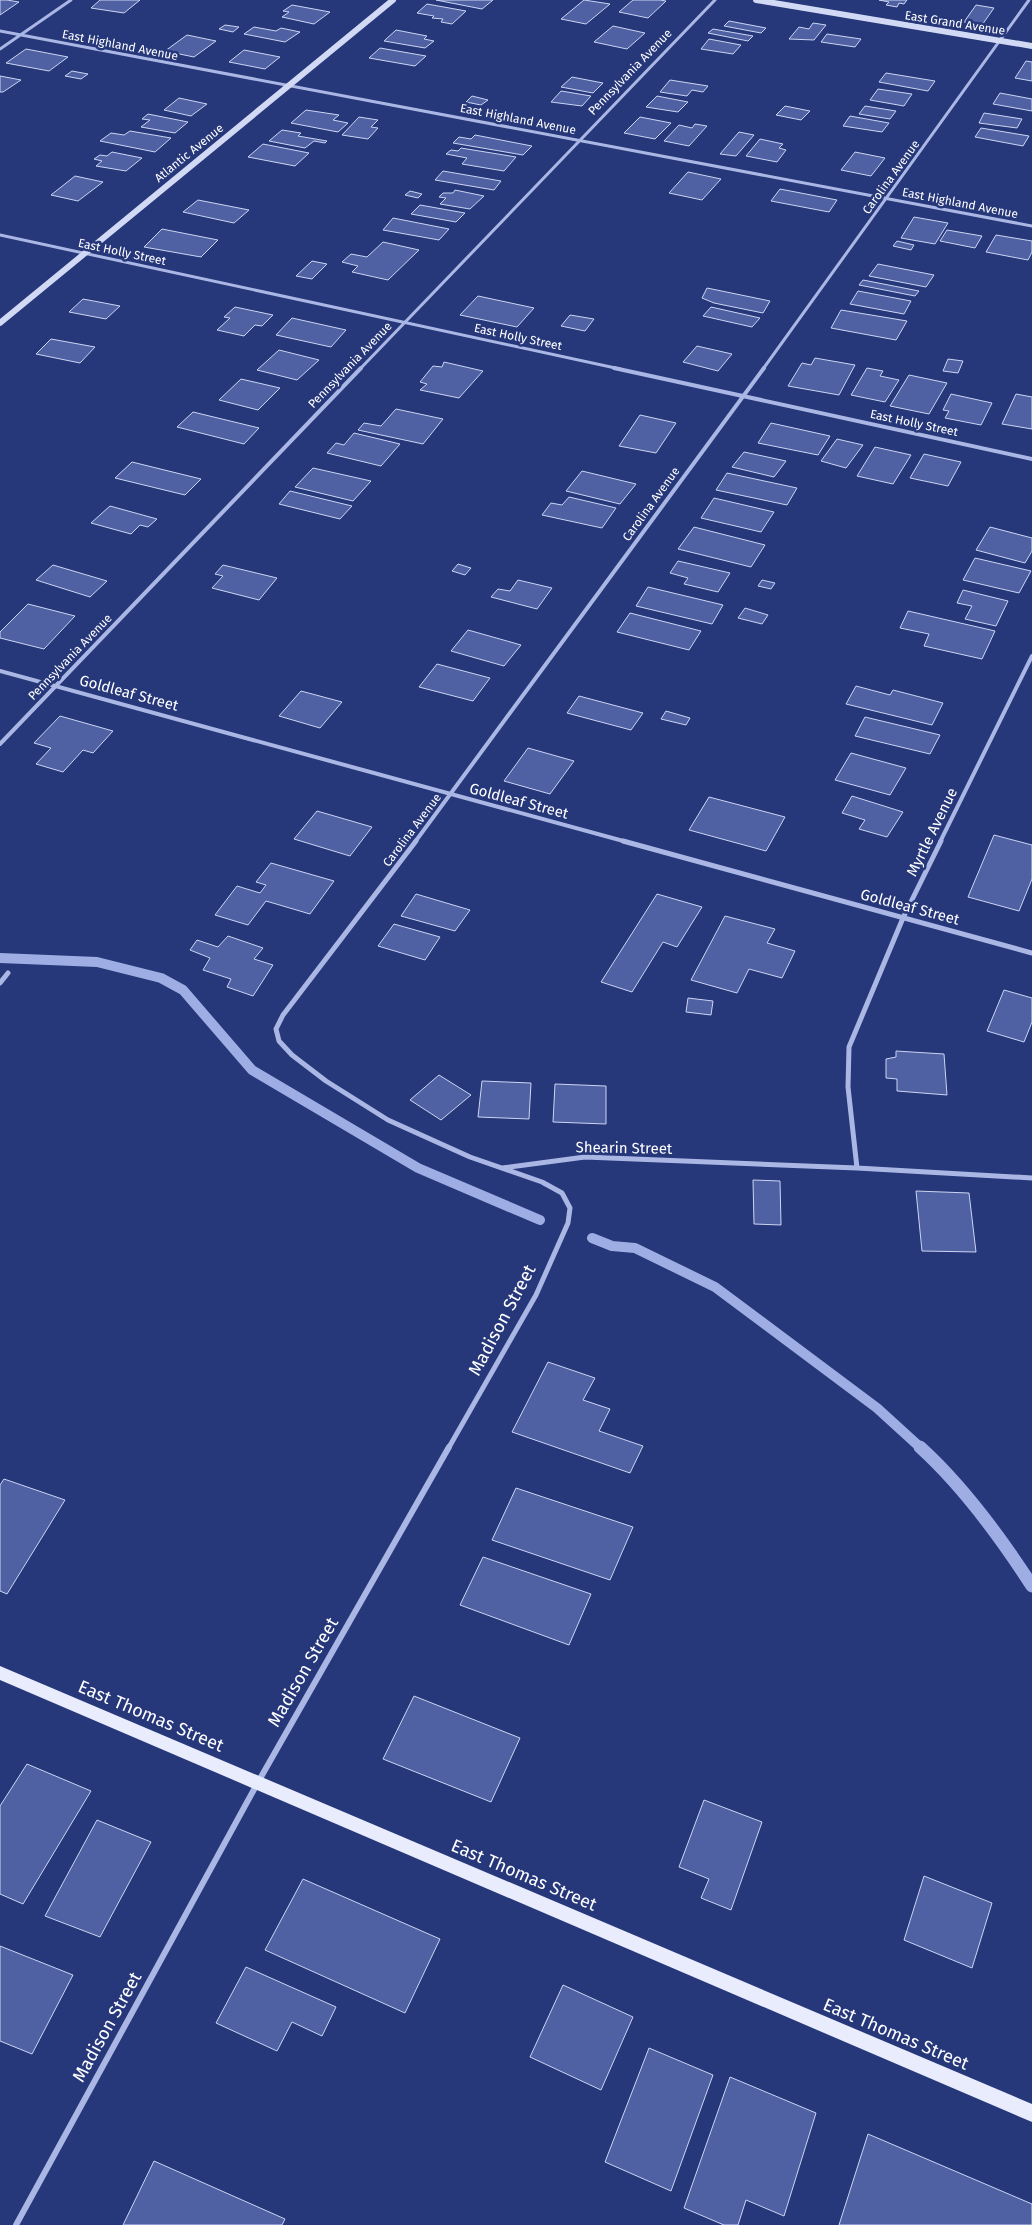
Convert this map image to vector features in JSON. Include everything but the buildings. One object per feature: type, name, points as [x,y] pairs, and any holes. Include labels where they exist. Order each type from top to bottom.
[{"type":"main road","name":"Atlantic Avenue","points":[[0,323],[393,0]]},
{"type":"main road","name":"East Grand Avenue","points":[[756,0],[1032,46]]},
{"type":"main road","name":"East Thomas Street","points":[[0,1674],[1032,2113]]},
{"type":"street","points":[[0,49],[72,0]]},
{"type":"street","name":"Pennsylvania Avenue","points":[[0,744],[715,0]]},
{"type":"street","name":"Carolina Avenue","points":[[284,1016],[451,796],[888,198],[1029,0]]},
{"type":"street","name":"East Highland Avenue","points":[[0,31],[1032,226]]},
{"type":"street","name":"East Holly Street","points":[[0,235],[1032,459]]},
{"type":"street","name":"Myrtle Avenue","points":[[857,1168],[848,1087],[849,1047],[904,918],[1032,656]]},
{"type":"street","name":"Goldleaf Street","points":[[0,671],[1032,954]]},
{"type":"street","points":[[0,983],[8,973]]},
{"type":"street","name":"Shearin Street","points":[[284,1016],[276,1029],[278,1041],[292,1056],[326,1081],[388,1120],[499,1168],[585,1157],[857,1168],[1032,1178]]},
{"type":"street","name":"Madison Street","points":[[16,2225],[257,1784],[536,1295],[568,1223],[570,1208],[562,1192],[542,1182],[499,1168]]},
{"type":"waterway","points":[[0,958],[97,962],[161,978],[183,990],[252,1070],[418,1168],[540,1220]]},
{"type":"waterway","points":[[592,1238],[612,1246],[635,1248],[715,1287],[877,1408],[922,1449]]},
{"type":"waterway","points":[[920,1447],[966,1495],[1032,1586]]}]
